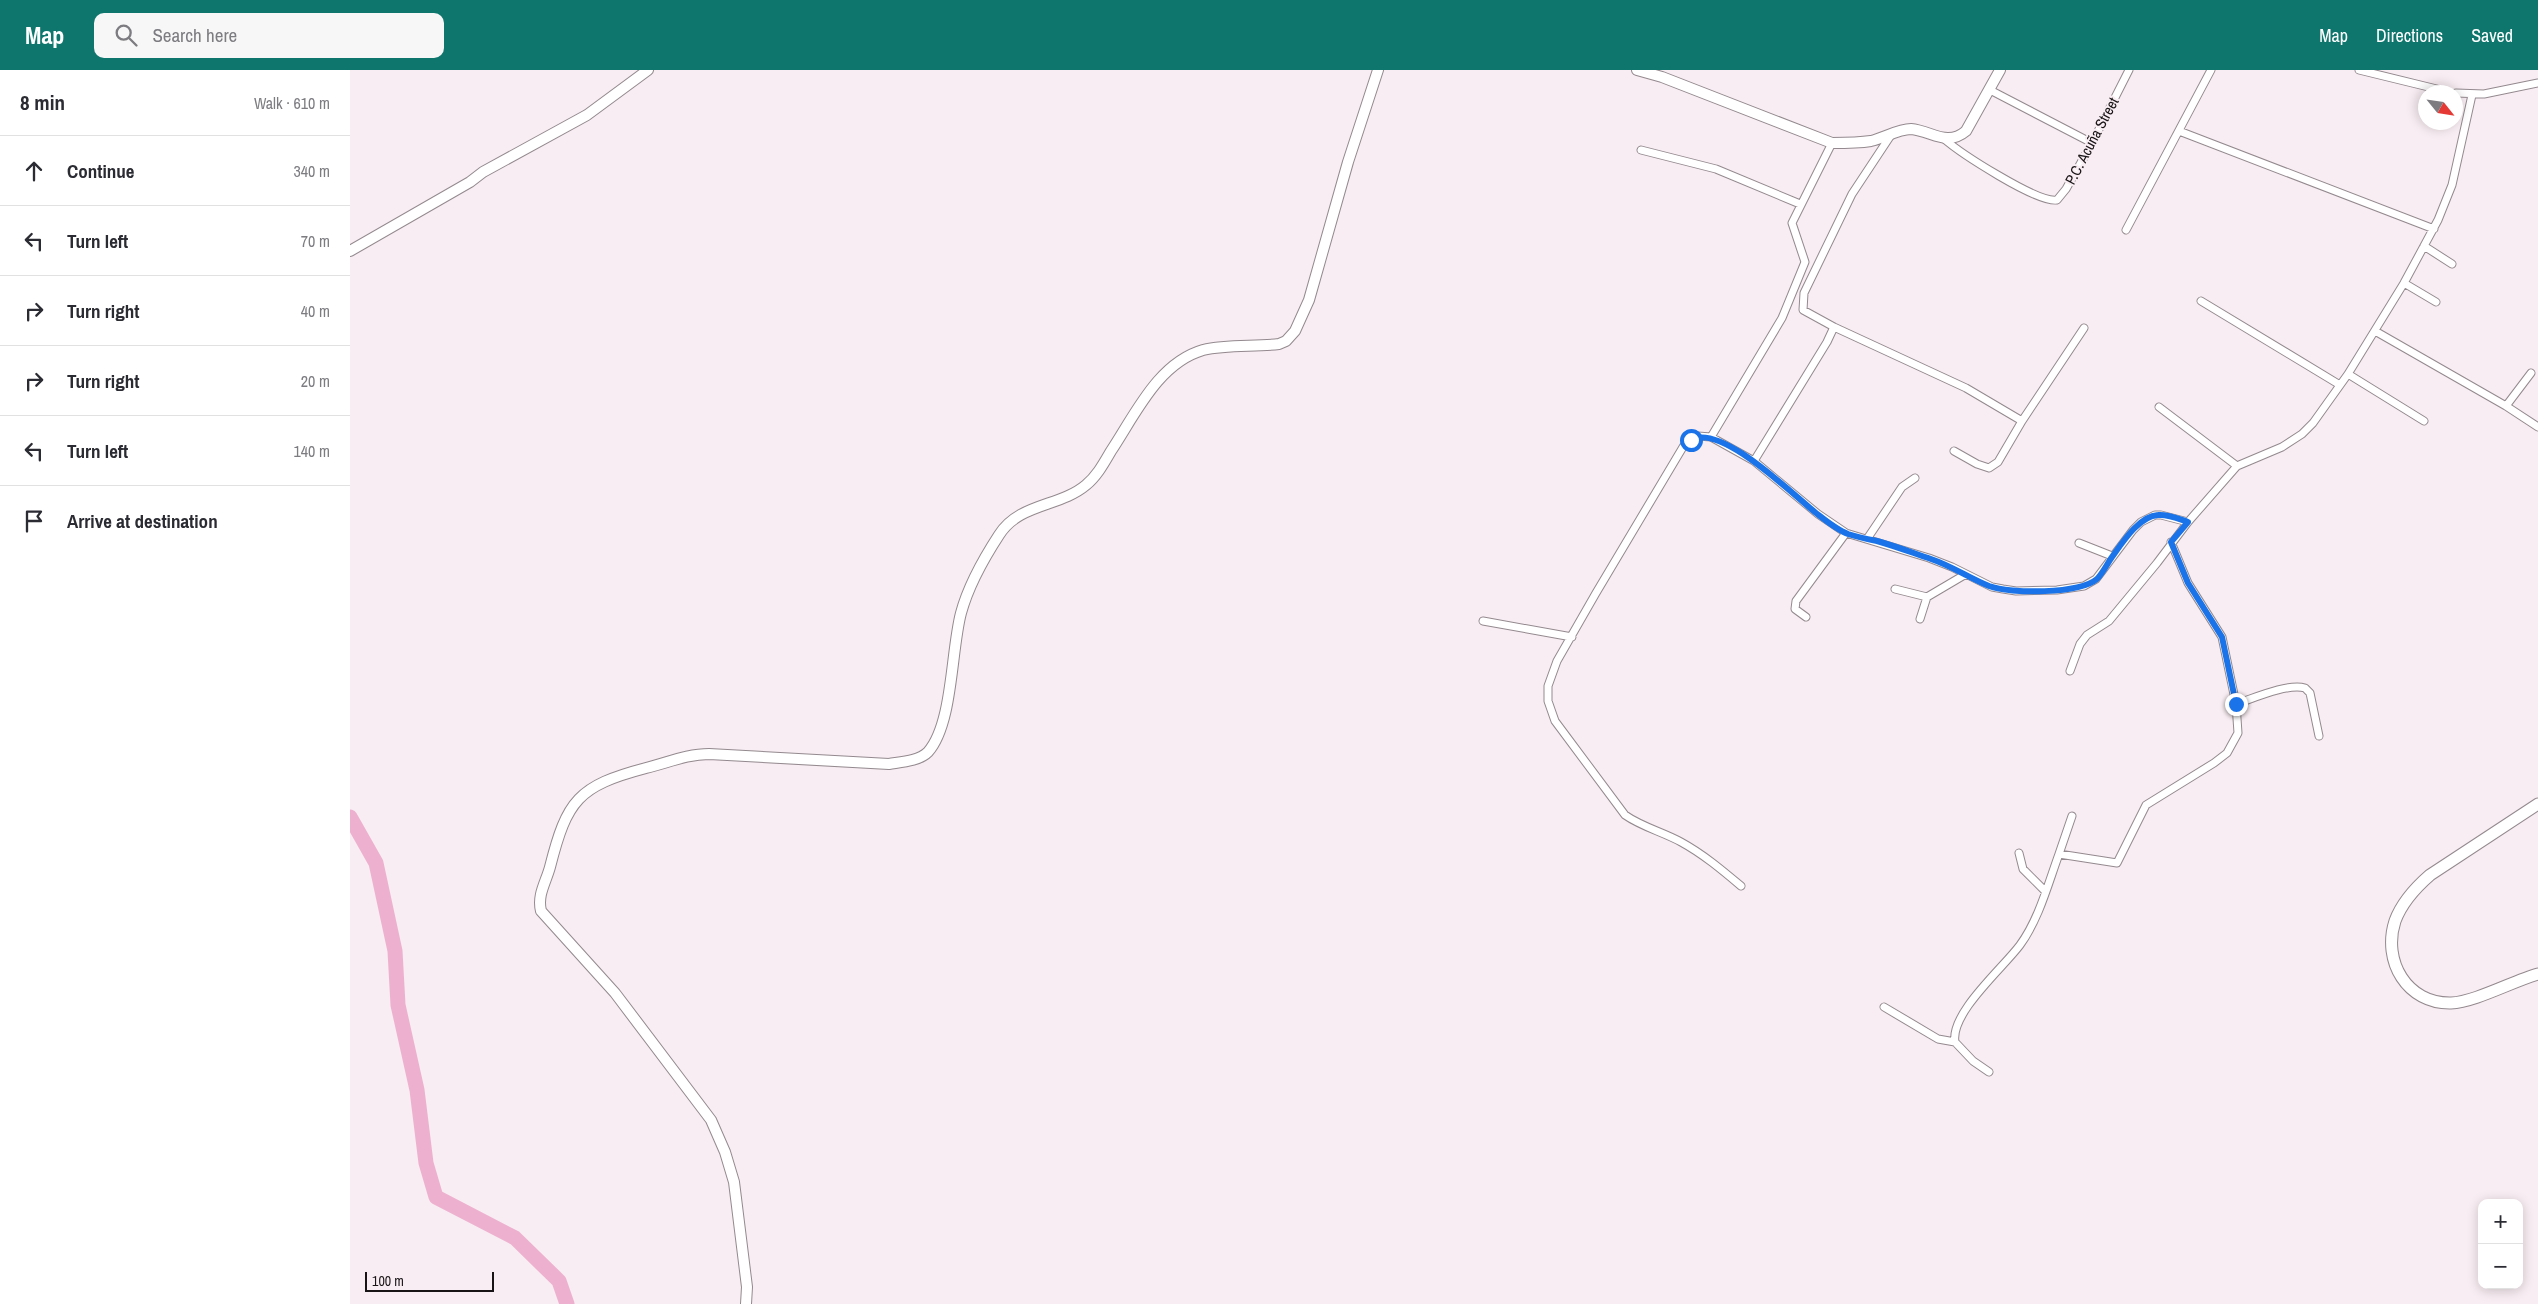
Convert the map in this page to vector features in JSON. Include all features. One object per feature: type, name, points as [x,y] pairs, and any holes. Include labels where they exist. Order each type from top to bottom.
[{"type":"main road","points":[[2538,804],[2416,887],[2406,899],[2392,932],[2392,951],[2397,971],[2405,984],[2425,999],[2438,1002],[2463,1002],[2538,974]]},
{"type":"street","points":[[350,251],[467,184],[484,172],[576,121],[648,70]]},
{"type":"street","points":[[746,1304],[747,1288],[734,1182],[725,1152],[711,1120],[615,993],[541,911],[540,896],[564,818],[580,798],[603,782],[627,772],[694,755],[709,754],[889,764],[916,758],[927,753],[941,728],[962,611],[980,571],[1004,528],[1028,510],[1086,485],[1102,466],[1154,385],[1177,364],[1203,350],[1279,344],[1286,341],[1295,331],[1312,290],[1348,162],[1378,70]]},
{"type":"street","points":[[1637,70],[1662,77],[1832,143],[1868,141],[1914,130],[1943,138],[1957,138],[1966,131],[2000,70]]},
{"type":"street","name":"P.C. Acuña Street","points":[[1943,138],[1960,153],[2026,191],[2052,201],[2057,200],[2062,195],[2092,144],[2129,70]]},
{"type":"street","points":[[2126,230],[2158,166],[2211,70]]},
{"type":"street","points":[[2359,70],[2420,85]]},
{"type":"street","points":[[2463,94],[2472,95],[2538,83]]},
{"type":"street","points":[[1990,90],[2092,144]]},
{"type":"street","points":[[2070,671],[2080,644],[2087,636],[2109,621],[2151,570],[2171,542],[2237,466],[2282,447],[2302,434],[2313,423],[2348,374],[2404,283],[2434,229],[2452,185],[2472,95]]},
{"type":"street","points":[[2179,131],[2434,229]]},
{"type":"street","points":[[1891,135],[1852,194],[1804,293],[1803,310],[1834,327],[1966,388],[2022,421]]},
{"type":"street","points":[[1710,437],[1782,318],[1804,266],[1804,255],[1792,223],[1832,143]]},
{"type":"street","points":[[1641,150],[1716,169],[1800,204]]},
{"type":"street","points":[[2424,246],[2452,264]]},
{"type":"street","points":[[2404,283],[2436,302]]},
{"type":"street","points":[[2201,301],[2340,384]]},
{"type":"street","points":[[1754,460],[1827,342],[1834,327]]},
{"type":"street","points":[[1954,451],[1977,464],[1989,468],[1998,462],[2022,421],[2084,328]]},
{"type":"street","points":[[2375,330],[2506,406],[2538,428]]},
{"type":"street","points":[[2506,406],[2531,373]]},
{"type":"street","points":[[2348,374],[2424,421]]},
{"type":"street","points":[[2159,407],[2237,466]]},
{"type":"street","points":[[1741,886],[1710,861],[1681,842],[1637,824],[1624,815],[1568,741],[1555,721],[1548,701],[1548,686],[1552,673],[1632,531],[1683,447],[1698,436],[1710,437],[1754,460],[1818,514],[1846,533],[1929,558],[1992,587],[2016,591],[2057,590],[2084,586],[2096,579],[2133,530],[2156,515],[2188,522]]},
{"type":"street","points":[[1867,539],[1902,487],[1915,478]]},
{"type":"street","points":[[1806,617],[1795,609],[1796,601],[1846,533]]},
{"type":"street","points":[[2059,854],[2117,863],[2146,805],[2214,763],[2232,746],[2238,733],[2236,704],[2222,637],[2188,583],[2171,542]]},
{"type":"street","points":[[2079,543],[2112,556]]},
{"type":"street","points":[[1920,620],[1927,597],[1966,574]]},
{"type":"street","points":[[1895,589],[1927,597]]},
{"type":"street","points":[[1482,621],[1572,636]]},
{"type":"street","points":[[2236,704],[2271,693],[2303,687],[2310,693],[2319,736]]},
{"type":"street","points":[[1955,1042],[1955,1030],[1966,1011],[2024,939],[2045,890],[2072,816]]},
{"type":"street","points":[[2018,853],[2023,869],[2045,890]]},
{"type":"street","points":[[1884,1007],[1938,1039],[1955,1042],[1972,1061],[1989,1072]]},
{"type":"waterway","points":[[350,817],[376,863],[395,951],[398,1005],[417,1090],[426,1163],[436,1197],[515,1238],[559,1281],[567,1304]]},
{"type":"route","points":[[1691,440],[1698,436],[1710,437],[1754,460],[1818,514],[1846,533],[1878,541],[1952,566],[1983,583],[2003,589],[2016,591],[2057,590],[2084,586],[2101,574],[2112,556],[2142,522],[2156,515],[2188,522],[2171,542],[2188,583],[2222,637],[2236,704]]}]
